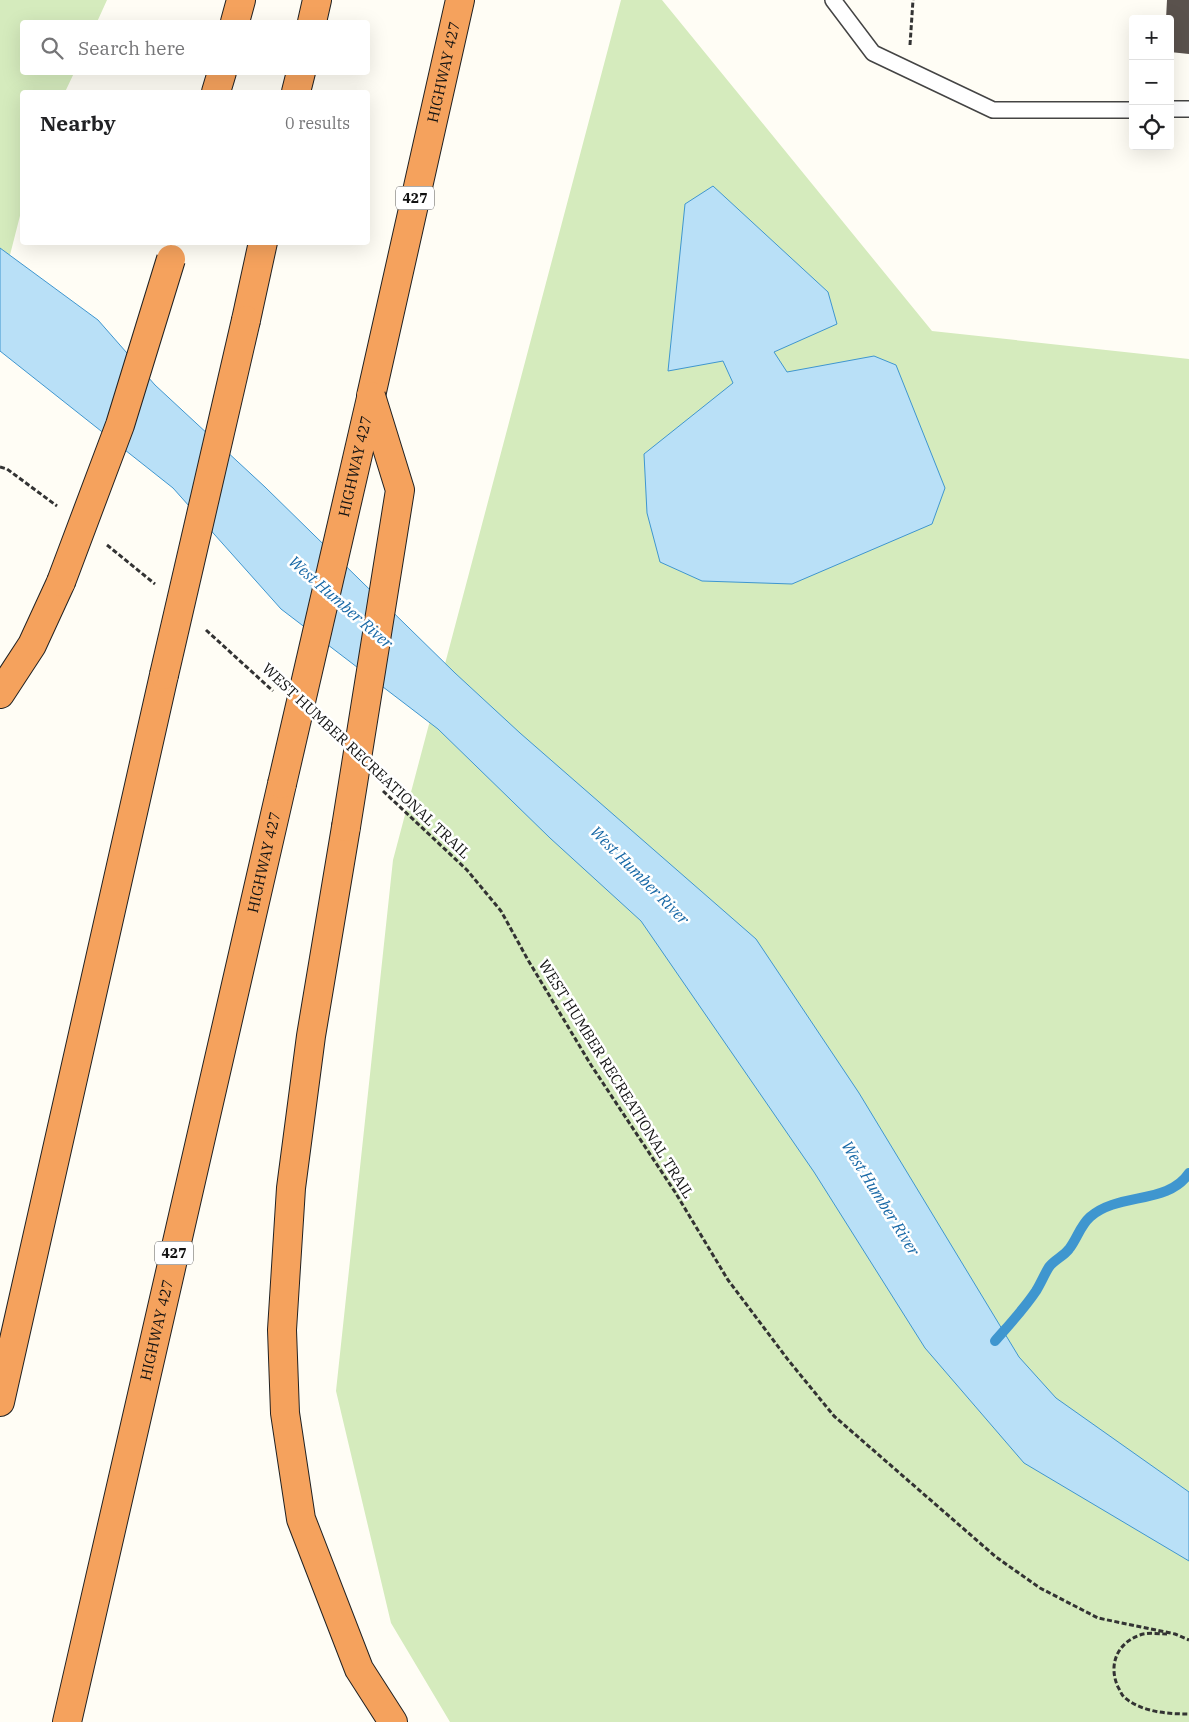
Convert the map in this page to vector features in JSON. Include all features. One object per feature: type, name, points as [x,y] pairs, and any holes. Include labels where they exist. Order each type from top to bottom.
[{"type":"highway","points":[[236,20],[241,0]]},
{"type":"highway","points":[[312,20],[317,0]]},
{"type":"highway","name":"HIGHWAY 427","points":[[67,1722],[460,0]]},
{"type":"highway","points":[[217,90],[221,75]]},
{"type":"highway","points":[[296,90],[300,75]]},
{"type":"highway","points":[[0,1402],[262,245]]},
{"type":"highway","points":[[0,694],[32,645],[61,582],[120,425],[173,251]]},
{"type":"highway","points":[[371,396],[400,490],[311,1036],[291,1188],[282,1330],[285,1413],[301,1519],[359,1669],[393,1722]]},
{"type":"lane","points":[[833,0],[873,53],[993,110],[1129,110]]},
{"type":"lane","points":[[1174,109],[1189,109]]},
{"type":"path","points":[[909,70],[913,0]]},
{"type":"path","points":[[0,466],[7,469],[60,508]]},
{"type":"path","points":[[107,544],[160,588]]},
{"type":"path","name":"WEST HUMBER RECREATIONAL TRAIL","points":[[204,628],[276,694]]},
{"type":"path","name":"WEST HUMBER RECREATIONAL TRAIL","points":[[378,786],[467,870],[501,911],[591,1065],[675,1192],[728,1280],[789,1361],[834,1416],[996,1558],[1040,1588],[1098,1618],[1175,1634],[1189,1640]]},
{"type":"path","name":"WEST HUMBER RECREATIONAL TRAIL","points":[[1175,1634],[1142,1634],[1124,1644],[1114,1660],[1114,1678],[1122,1696],[1145,1709],[1171,1714],[1189,1714]]},
{"type":"green space","points":[[0,0],[107,0],[98,20],[20,20],[20,75],[73,75],[66,90],[20,90],[20,216],[0,294]]},
{"type":"green space","points":[[621,0],[662,0],[932,331],[1189,359],[1189,1722],[450,1722],[391,1623],[336,1391],[393,860]]},
{"type":"water","points":[[713,186],[828,292],[837,324],[774,352],[787,372],[874,356],[896,365],[945,488],[932,524],[792,584],[702,581],[660,562],[647,513],[644,454],[733,383],[723,361],[668,371],[685,204]]},
{"type":"water","name":"West Humber River","points":[[0,248],[98,320],[155,385],[265,487],[455,673],[520,733],[756,939],[859,1093],[1019,1357],[1056,1398],[1189,1492],[1189,1561],[1024,1463],[925,1348],[814,1172],[641,921],[550,838],[438,729],[281,609],[173,488],[0,351]]},
{"type":"building","points":[[1167,0],[1189,0],[1189,54],[1174,52],[1174,15],[1166,15]]},
{"type":"waterway","points":[[995,1341],[1031,1298],[1049,1267],[1069,1249],[1090,1217],[1101,1209],[1114,1204],[1169,1190],[1180,1183],[1189,1173]]}]
